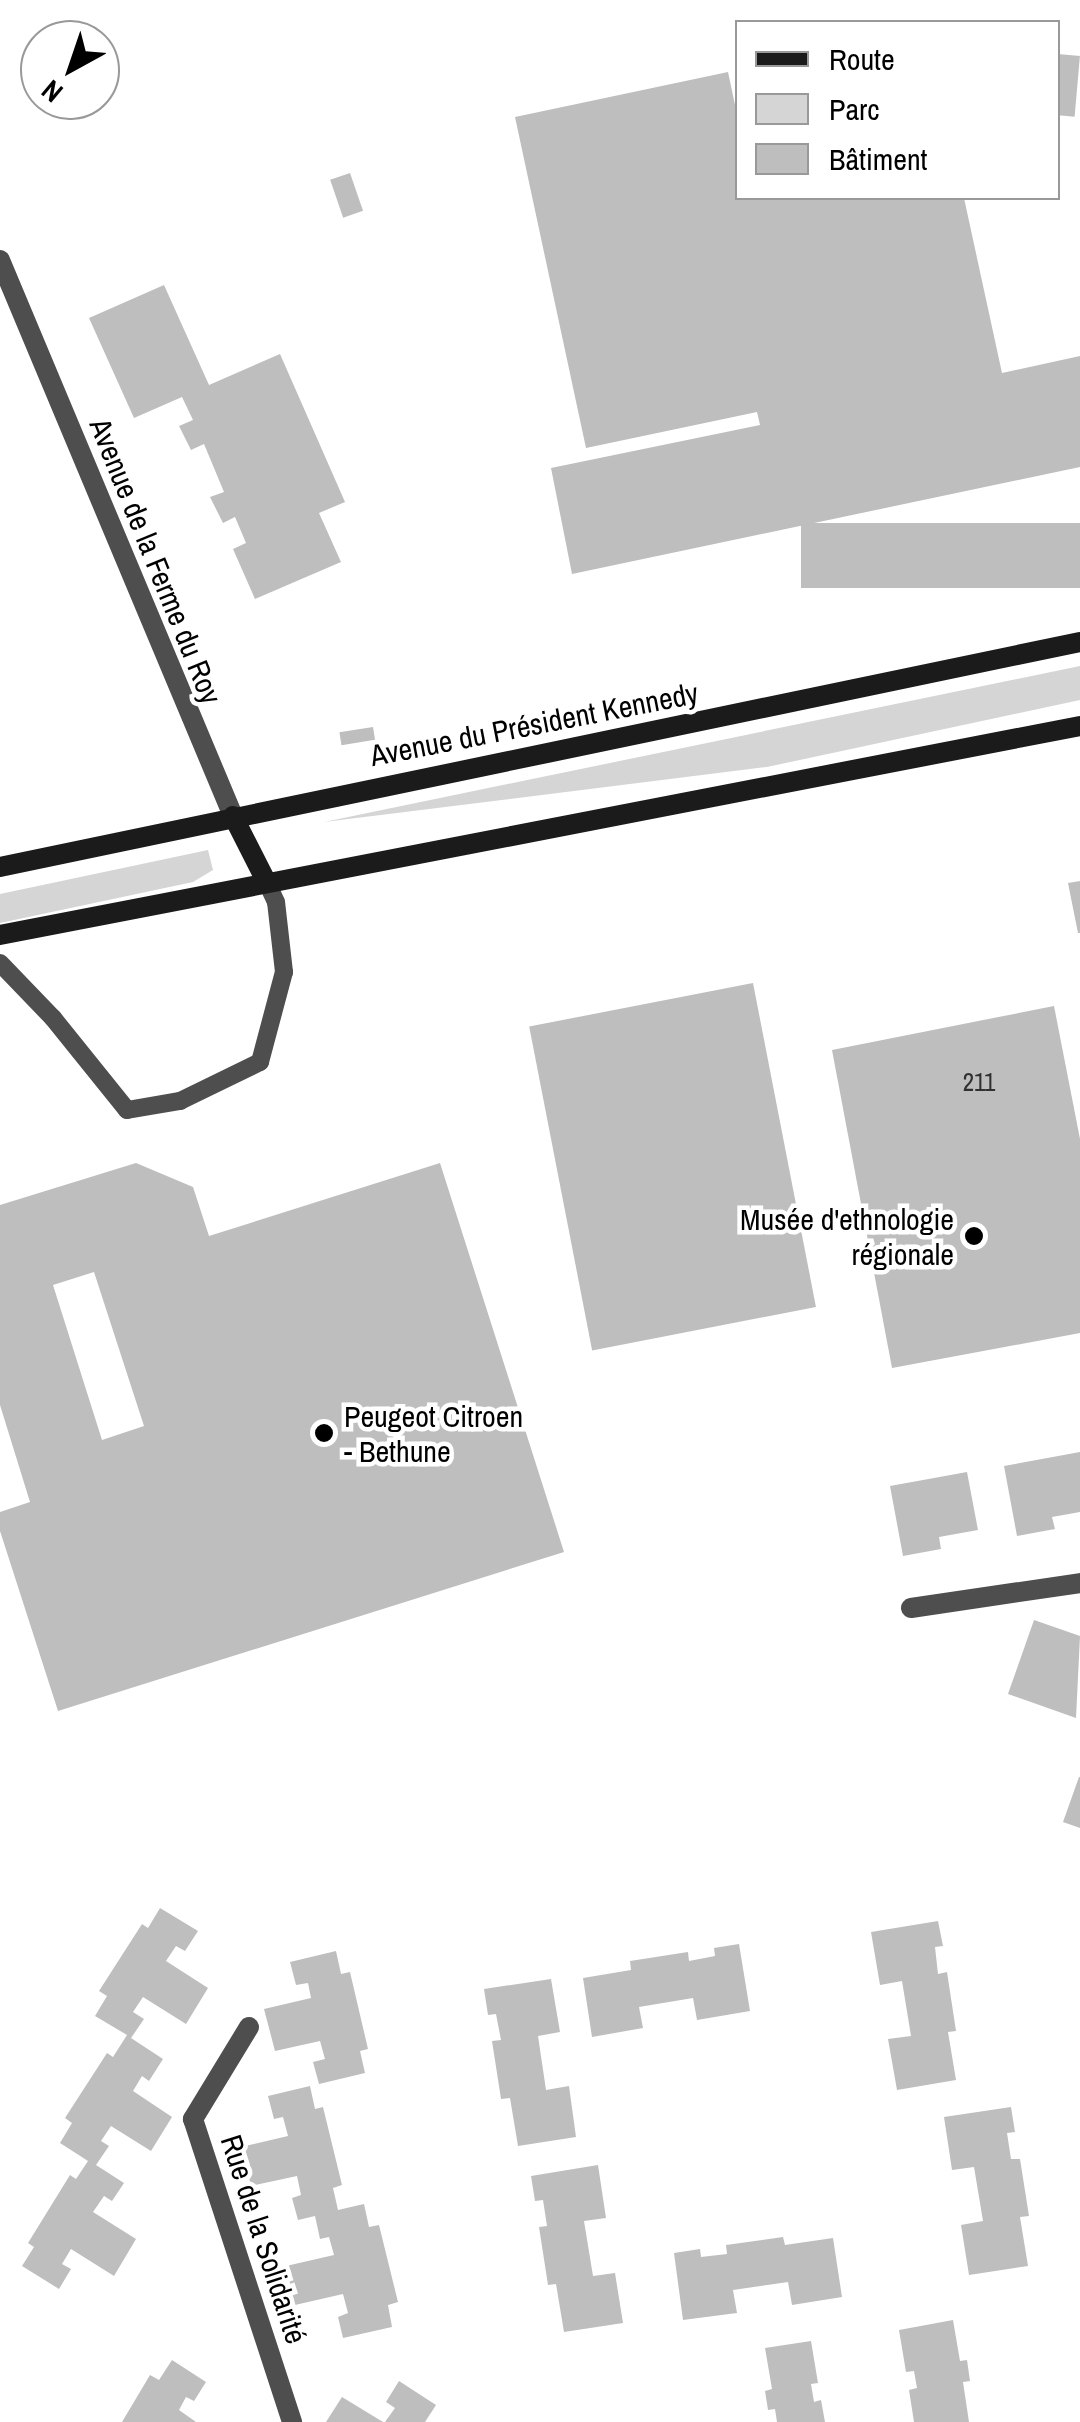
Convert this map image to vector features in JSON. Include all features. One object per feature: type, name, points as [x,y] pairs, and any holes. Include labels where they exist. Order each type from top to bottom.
[{"type":"main road","name":"Avenue du Président Kennedy","points":[[0,867],[1080,642]]},
{"type":"main road","points":[[0,935],[1080,726]]},
{"type":"main road","name":"Avenue de la Ferme du Roy","points":[[233,816],[266,881]]},
{"type":"street","name":"Avenue de la Ferme du Roy","points":[[0,260],[233,816]]},
{"type":"street","points":[[910,1608],[1080,1583]]},
{"type":"street","name":"Rue de la Solidarité","points":[[248,2027],[193,2118],[292,2422]]},
{"type":"lane","points":[[0,963],[54,1018],[127,1110],[180,1100],[260,1062],[284,972],[276,902],[266,881]]},
{"type":"green space","points":[[1080,666],[1080,700],[767,767],[324,822]]},
{"type":"green space","points":[[208,850],[213,870],[193,882],[0,923],[0,894]]},
{"type":"building","points":[[1060,54],[1080,56],[1075,117],[1060,115]]},
{"type":"building","points":[[728,72],[735,105],[735,200],[964,200],[1002,373],[1080,356],[1080,467],[572,574],[551,468],[760,425],[757,412],[586,448],[515,117]]},
{"type":"building","points":[[350,173],[363,211],[343,218],[330,180]]},
{"type":"building","points":[[164,285],[209,385],[280,354],[345,502],[319,513],[341,562],[255,599],[233,549],[246,543],[235,517],[223,523],[210,497],[224,492],[204,444],[191,450],[179,426],[193,420],[182,397],[134,418],[89,318]]},
{"type":"building","points":[[801,523],[1080,523],[1080,588],[801,588]]},
{"type":"building","points":[[373,727],[375,740],[341,745],[339,732]]},
{"type":"building","points":[[1080,881],[1080,933],[1078,933],[1068,883]]},
{"type":"building","points":[[753,983],[816,1307],[592,1350],[529,1027]]},
{"type":"building","name":"Musée d'ethnologie régionale","points":[[1054,1006],[1080,1139],[1080,1333],[892,1368],[832,1050]]},
{"type":"building","name":"Peugeot Citroen - Bethune","points":[[136,1163],[193,1187],[209,1236],[440,1163],[564,1552],[58,1711],[0,1531],[0,1512],[30,1502],[0,1405],[0,1205]],"holes":[[[94,1272],[144,1426],[102,1440],[53,1285]]]},
{"type":"building","points":[[1080,1452],[1080,1512],[1052,1517],[1055,1529],[1017,1536],[1004,1466]]},
{"type":"building","points":[[967,1472],[978,1530],[939,1537],[941,1549],[903,1556],[890,1486]]},
{"type":"building","points":[[1034,1620],[1080,1636],[1076,1718],[1008,1694]]},
{"type":"building","points":[[1080,1777],[1080,1828],[1063,1822]]},
{"type":"building","points":[[160,1908],[198,1931],[185,1951],[176,1946],[166,1961],[208,1988],[186,2024],[143,1997],[133,2012],[144,2019],[131,2038],[163,2059],[149,2081],[142,2076],[133,2091],[172,2117],[151,2151],[111,2126],[101,2141],[109,2146],[96,2165],[124,2183],[112,2201],[104,2196],[93,2212],[136,2239],[114,2276],[71,2249],[62,2264],[71,2269],[59,2289],[22,2266],[34,2247],[28,2243],[70,2175],[76,2179],[88,2161],[60,2143],[72,2123],[65,2118],[107,2053],[113,2057],[127,2035],[95,2016],[107,1996],[99,1991],[142,1924],[148,1928]]},
{"type":"building","points":[[938,1921],[943,1946],[935,1947],[938,1974],[947,1972],[956,2031],[948,2032],[956,2080],[897,2090],[888,2039],[911,2036],[902,1981],[880,1985],[871,1932]]},
{"type":"building","points":[[739,1944],[750,2011],[697,2020],[693,1998],[639,2007],[643,2028],[592,2037],[583,1978],[631,1970],[630,1961],[688,1952],[689,1961],[715,1956],[714,1948]]},
{"type":"building","points":[[336,1951],[341,1974],[350,1972],[368,2049],[360,2051],[365,2073],[319,2084],[313,2062],[325,2059],[320,2041],[275,2051],[264,2009],[311,1998],[308,1983],[296,1985],[290,1962]]},
{"type":"building","points":[[551,1979],[560,2032],[538,2036],[546,2090],[569,2086],[576,2137],[518,2146],[510,2098],[501,2099],[492,2041],[501,2040],[496,2014],[488,2015],[484,1989]]},
{"type":"building","points":[[310,2086],[315,2109],[323,2107],[342,2185],[333,2188],[338,2210],[364,2204],[369,2227],[379,2225],[398,2302],[388,2305],[392,2327],[343,2338],[338,2317],[348,2313],[343,2294],[295,2305],[286,2266],[334,2255],[329,2237],[320,2239],[315,2216],[298,2220],[292,2198],[301,2195],[297,2176],[251,2186],[241,2147],[288,2136],[283,2117],[274,2119],[268,2096]]},
{"type":"building","points":[[1011,2107],[1015,2132],[1007,2133],[1011,2159],[1020,2159],[1029,2216],[1020,2217],[1028,2266],[969,2275],[961,2225],[983,2221],[974,2167],[952,2170],[944,2117]]},
{"type":"building","points":[[598,2165],[606,2218],[584,2221],[593,2276],[615,2273],[623,2323],[564,2332],[556,2284],[548,2285],[539,2227],[547,2226],[543,2200],[535,2201],[531,2176]]},
{"type":"building","points":[[783,2237],[785,2245],[833,2238],[842,2297],[792,2305],[788,2282],[733,2290],[737,2313],[683,2320],[674,2253],[700,2249],[701,2257],[727,2254],[726,2245]]},
{"type":"building","points":[[953,2320],[960,2361],[967,2360],[970,2381],[963,2382],[969,2422],[914,2422],[909,2390],[917,2388],[914,2371],[906,2372],[899,2330]]},
{"type":"building","points":[[811,2341],[818,2383],[811,2384],[814,2402],[821,2400],[825,2422],[777,2422],[775,2409],[768,2410],[765,2391],[772,2389],[765,2348]]},
{"type":"building","points":[[172,2360],[206,2382],[194,2401],[186,2397],[179,2410],[196,2422],[122,2422],[150,2375],[159,2380]]},
{"type":"building","points":[[399,2381],[436,2405],[425,2422],[385,2422],[395,2408],[386,2402]]},
{"type":"building","points":[[342,2397],[383,2422],[326,2422]]},
{"type":"place","name":"Musée d'ethnologie régionale","points":[[974,1236]]},
{"type":"place","name":"Peugeot Citroen - Bethune","points":[[324,1433]]}]
